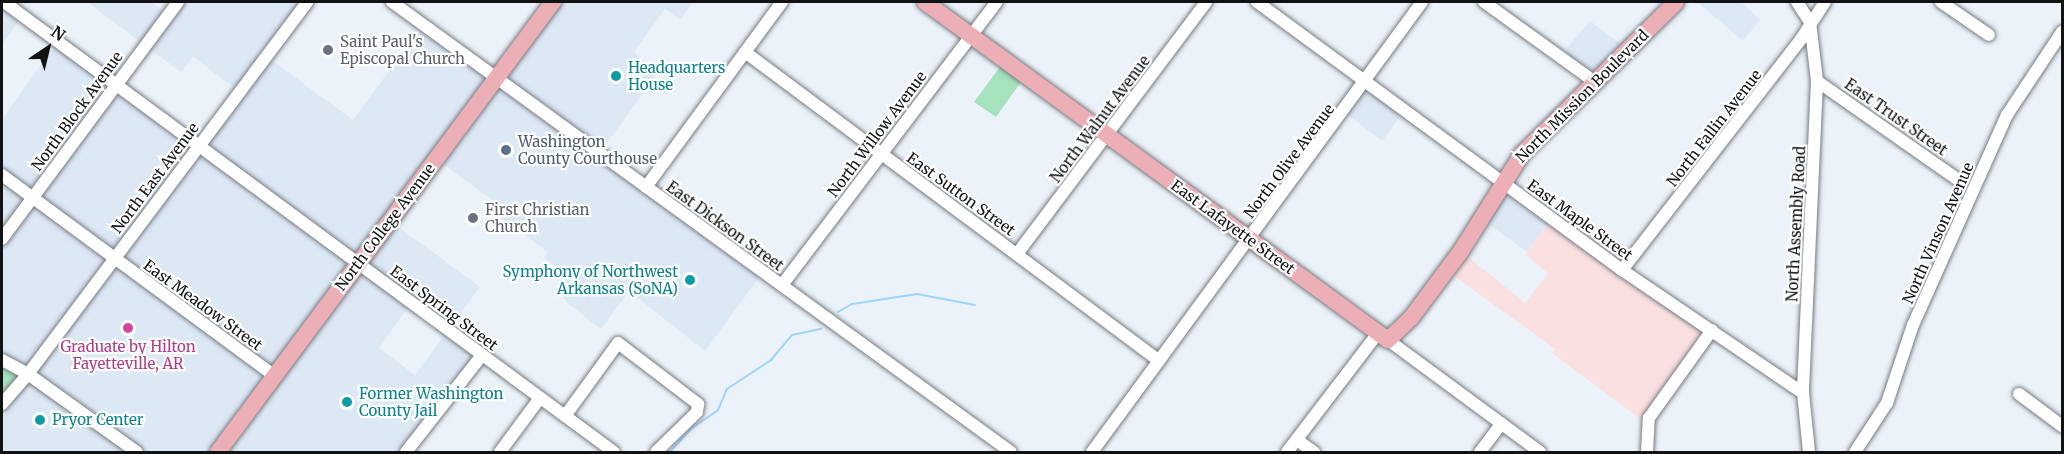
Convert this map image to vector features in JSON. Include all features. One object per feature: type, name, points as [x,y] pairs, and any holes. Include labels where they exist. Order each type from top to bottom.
[{"type":"main road","name":"North College Avenue","points":[[219,453],[357,262],[552,2]]},
{"type":"main road","name":"East Lafayette Street","points":[[925,2],[1383,337]]},
{"type":"main road","name":"North Mission Boulevard","points":[[1383,337],[1411,318],[1446,270],[1522,154],[1676,2]]},
{"type":"street","name":"East Spring Street","points":[[4,2],[614,453]]},
{"type":"street","name":"North Block Avenue","points":[[2,239],[178,2]]},
{"type":"street","name":"North East Avenue","points":[[2,404],[28,374],[198,145],[308,2]]},
{"type":"street","name":"East Dickson Street","points":[[392,2],[1011,453]]},
{"type":"street","points":[[646,187],[782,2]]},
{"type":"street","name":"North Willow Avenue","points":[[782,285],[997,2]]},
{"type":"street","name":"North Walnut Avenue","points":[[1017,254],[1206,2]]},
{"type":"street","name":"East Maple Street","points":[[1257,2],[1622,270],[1803,393]]},
{"type":"street","name":"North Olive Avenue","points":[[1092,453],[1422,2]]},
{"type":"street","points":[[1484,2],[1595,82]]},
{"type":"street","name":"North Assembly Road","points":[[1797,2],[1810,22],[1817,81],[1803,393],[1809,453]]},
{"type":"street","name":"North Fallin Avenue","points":[[1622,270],[1801,39],[1825,2]]},
{"type":"street","points":[[1941,2],[1989,35]]},
{"type":"street","name":"North Vinson Avenue","points":[[1856,453],[1887,403],[1913,325],[2007,115],[2062,32]]},
{"type":"street","name":"East Sutton Street","points":[[745,52],[1158,360]]},
{"type":"street","name":"East Trust Street","points":[[1817,81],[1957,179]]},
{"type":"street","name":"East Meadow Street","points":[[2,175],[275,376]]},
{"type":"street","points":[[1647,453],[1649,417],[1712,330]]},
{"type":"street","points":[[1287,453],[1383,337]]},
{"type":"street","name":"East Lafayette Street","points":[[1383,337],[1540,453]]},
{"type":"street","points":[[565,417],[618,343],[694,399],[697,412],[656,453]]},
{"type":"street","points":[[405,453],[482,356]]},
{"type":"street","points":[[2,360],[28,374],[137,453]]},
{"type":"street","points":[[2019,394],[2062,426]]},
{"type":"street","points":[[500,453],[540,398]]},
{"type":"street","points":[[1480,453],[1502,423]]},
{"type":"street","points":[[1297,440],[1314,453]]},
{"type":"shaded area","points":[[2,2],[23,15],[2,44]]},
{"type":"shaded area","points":[[87,2],[151,2],[168,14],[178,2],[307,2],[266,56],[353,120],[423,25],[496,78],[553,2],[693,2],[680,20],[665,9],[634,52],[657,74],[599,154],[763,272],[705,351],[629,291],[601,329],[567,303],[559,291],[569,277],[544,258],[548,252],[497,215],[502,207],[436,159],[389,220],[480,287],[448,330],[482,355],[406,452],[2,452],[2,119],[58,41],[198,145],[239,91],[193,57],[181,72]],"holes":[[[411,303],[448,330],[415,375],[379,348]]]},
{"type":"shaded area","points":[[1697,2],[1741,2],[1760,20],[1743,41]]},
{"type":"shaded area","points":[[1590,21],[1628,49],[1595,82],[1560,56]]},
{"type":"shaded area","points":[[1364,81],[1405,110],[1382,141],[1344,112]]},
{"type":"shaded area","points":[[1503,182],[1552,218],[1527,252],[1482,219]]},
{"type":"shaded area","points":[[1552,218],[1712,330],[1646,423],[1552,353],[1555,349],[1446,270],[1461,251],[1525,303],[1548,273],[1525,255]]},
{"type":"green space","points":[[1005,60],[1026,75],[996,117],[974,102]]},
{"type":"green space","points":[[2,360],[28,374],[2,404]]},
{"type":"waterway","points":[[838,312],[852,304],[917,294],[975,305]]},
{"type":"waterway","points":[[670,452],[691,429],[718,410],[727,389],[771,360],[792,335],[821,329]]},
{"type":"place","name":"Saint Paul's Episcopal Church","points":[[328,50]]},
{"type":"place","name":"Headquarters House","points":[[616,76]]},
{"type":"place","name":"Washington County Courthouse","points":[[506,150]]},
{"type":"place","name":"First Christian Church","points":[[473,218]]},
{"type":"place","name":"Symphony of Northwest Arkansas (SoNA)","points":[[690,280]]},
{"type":"place","name":"Graduate by Hilton Fayetteville, AR","points":[[128,328]]},
{"type":"place","name":"Former Washington County Jail","points":[[347,402]]},
{"type":"place","name":"Pryor Center","points":[[40,420]]}]
